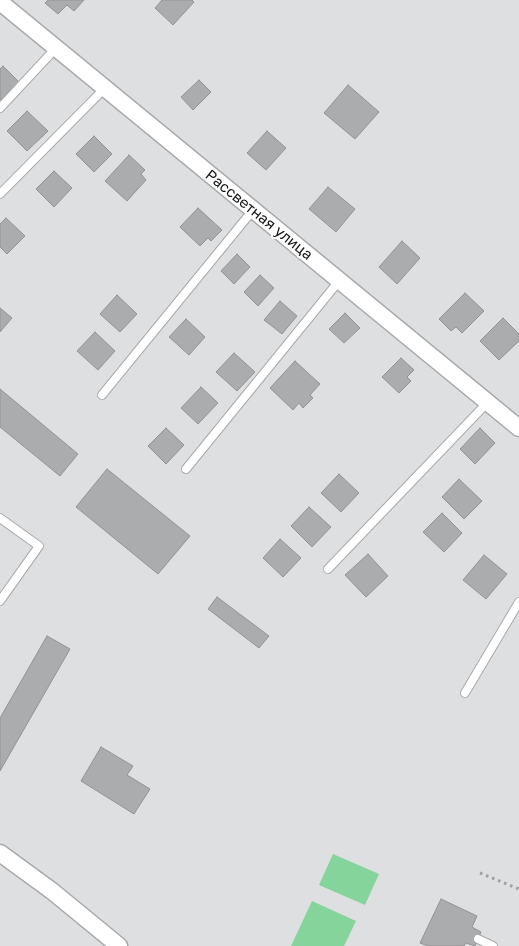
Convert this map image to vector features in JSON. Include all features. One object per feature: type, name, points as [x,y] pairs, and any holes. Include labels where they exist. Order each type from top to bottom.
[{"type":"street","name":"Рассветная улица","points":[[0,2],[519,428]]},
{"type":"street","points":[[0,853],[52,891],[120,946]]},
{"type":"lane","points":[[0,108],[56,48]]},
{"type":"lane","points":[[0,194],[105,88]]},
{"type":"lane","points":[[102,395],[253,210]]},
{"type":"lane","points":[[186,469],[339,281]]},
{"type":"lane","points":[[328,569],[487,403]]},
{"type":"lane","points":[[0,518],[39,546],[0,600]]},
{"type":"lane","points":[[465,693],[519,602]]},
{"type":"lane","points":[[478,940],[493,946]]},
{"type":"path","points":[[480,872],[519,889]]},
{"type":"green space","points":[[333,854],[379,874],[365,905],[319,885]]},
{"type":"green space","points":[[312,901],[356,921],[344,946],[291,946]]},
{"type":"building","points":[[48,0],[84,0],[74,11],[67,5],[58,14],[45,3]]},
{"type":"building","points":[[162,0],[192,0],[194,2],[173,25],[155,8]]},
{"type":"building","points":[[3,66],[19,82],[1,100],[0,69]]},
{"type":"building","points":[[199,80],[211,92],[193,110],[181,97]]},
{"type":"building","points":[[348,85],[379,112],[355,139],[324,113]]},
{"type":"building","points":[[27,111],[48,131],[27,151],[7,131]]},
{"type":"building","points":[[267,131],[286,148],[266,170],[247,153]]},
{"type":"building","points":[[94,136],[112,154],[94,172],[76,154]]},
{"type":"building","points":[[129,155],[145,170],[141,174],[146,180],[127,201],[105,181]]},
{"type":"building","points":[[54,171],[72,188],[54,207],[36,189]]},
{"type":"building","points":[[328,187],[355,209],[336,232],[309,209]]},
{"type":"building","points":[[198,208],[222,230],[211,241],[208,238],[200,246],[180,227]]},
{"type":"building","points":[[6,218],[25,236],[7,254],[0,247],[0,224]]},
{"type":"building","points":[[402,241],[420,258],[397,284],[379,267]]},
{"type":"building","points":[[237,254],[250,267],[234,284],[221,271]]},
{"type":"building","points":[[260,275],[274,288],[258,306],[244,292]]},
{"type":"building","points":[[465,293],[484,311],[462,333],[456,327],[451,331],[439,319]]},
{"type":"building","points":[[117,295],[137,314],[120,332],[100,314]]},
{"type":"building","points":[[280,301],[297,316],[282,334],[264,320]]},
{"type":"building","points":[[0,308],[12,318],[0,332]]},
{"type":"building","points":[[345,313],[360,328],[344,343],[329,329]]},
{"type":"building","points":[[503,318],[519,334],[519,341],[499,360],[480,341]]},
{"type":"building","points":[[186,319],[205,337],[189,355],[169,337]]},
{"type":"building","points":[[95,332],[115,351],[98,370],[77,351]]},
{"type":"building","points":[[234,353],[255,372],[237,391],[216,372]]},
{"type":"building","points":[[401,358],[414,370],[407,377],[411,381],[399,393],[382,377]]},
{"type":"building","points":[[295,361],[320,384],[310,395],[313,398],[303,408],[299,403],[293,410],[270,388]]},
{"type":"building","points":[[201,387],[218,403],[198,424],[181,408]]},
{"type":"building","points":[[0,389],[78,454],[60,476],[0,427]]},
{"type":"building","points":[[166,428],[184,445],[166,464],[148,446]]},
{"type":"building","points":[[480,428],[495,443],[475,464],[460,449]]},
{"type":"building","points":[[107,469],[190,536],[158,574],[76,507]]},
{"type":"building","points":[[339,474],[359,493],[341,512],[321,493]]},
{"type":"building","points":[[459,479],[482,501],[464,519],[442,497]]},
{"type":"building","points":[[309,507],[331,527],[312,547],[291,526]]},
{"type":"building","points":[[442,513],[462,533],[444,552],[423,532]]},
{"type":"building","points":[[280,539],[301,558],[283,577],[263,558]]},
{"type":"building","points":[[368,554],[388,576],[366,597],[345,575]]},
{"type":"building","points":[[484,555],[507,574],[486,599],[463,580]]},
{"type":"building","points":[[217,597],[269,636],[259,648],[208,609]]},
{"type":"building","points":[[47,636],[70,649],[0,771],[0,718]]},
{"type":"building","points":[[101,747],[133,766],[127,775],[150,789],[134,814],[81,781]]},
{"type":"building","points":[[441,899],[477,916],[472,927],[481,932],[475,946],[466,943],[464,946],[428,946],[420,943]]}]
